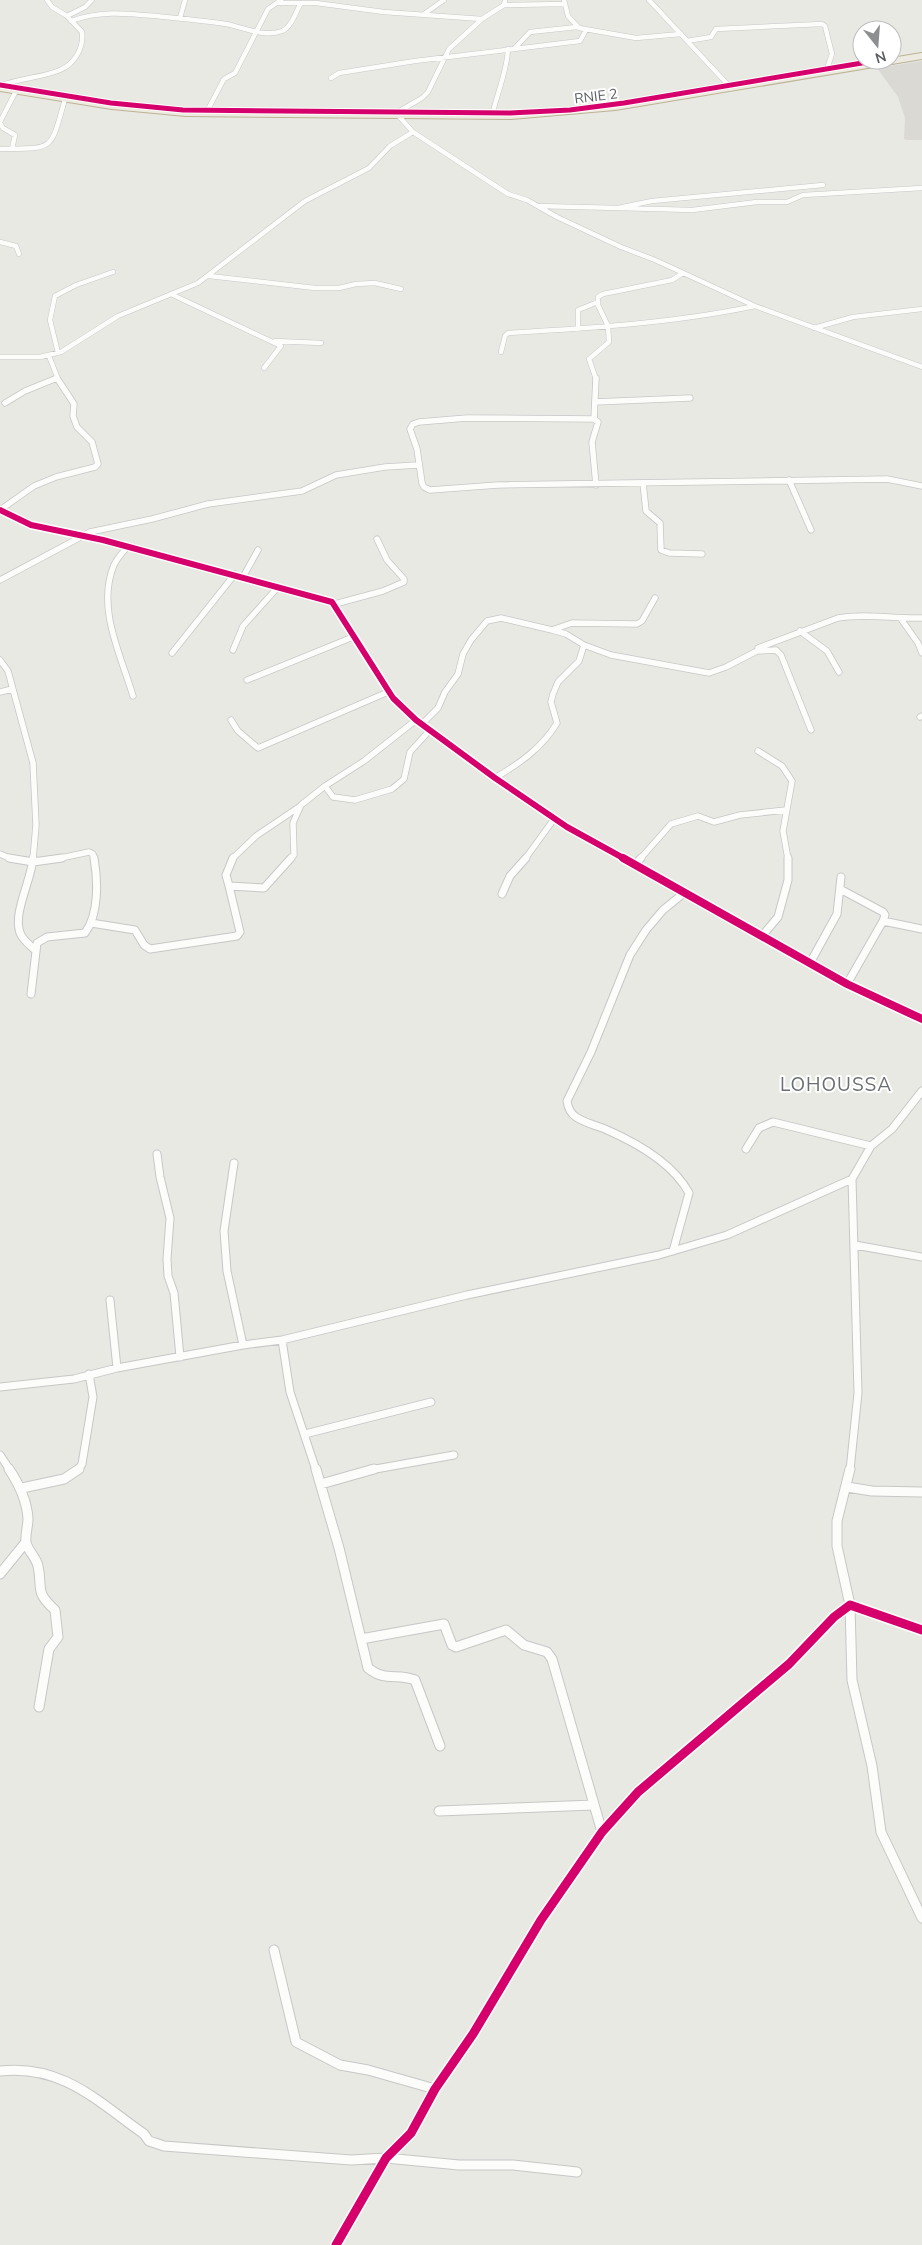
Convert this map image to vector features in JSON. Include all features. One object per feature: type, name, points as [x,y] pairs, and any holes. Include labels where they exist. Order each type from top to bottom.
[{"type":"highway","name":"RNIE 2","points":[[0,86],[16,91],[134,109],[206,112],[492,115],[601,109],[922,55]]},
{"type":"street","points":[[0,86],[14,80],[50,73],[67,66],[80,50],[83,37],[82,32],[66,16],[52,8],[47,0]]},
{"type":"street","points":[[66,16],[85,7],[92,0]]},
{"type":"street","points":[[180,18],[185,0]]},
{"type":"street","points":[[334,5],[337,0]]},
{"type":"street","points":[[350,7],[354,0]]},
{"type":"street","points":[[423,15],[444,0]]},
{"type":"street","points":[[521,0],[506,4],[482,19],[448,50],[428,92],[422,98],[396,114],[413,132],[508,194],[621,247],[755,306],[922,367]]},
{"type":"street","points":[[649,0],[730,87]]},
{"type":"street","points":[[0,86],[126,105],[206,112],[224,79],[236,71],[270,6],[280,2],[334,5],[423,15],[482,19]]},
{"type":"street","points":[[506,4],[564,2],[577,27]]},
{"type":"street","points":[[71,21],[91,14],[119,10],[257,30],[284,30],[301,3]]},
{"type":"street","points":[[687,41],[710,38],[716,29],[822,24],[825,26],[832,54],[826,71]]},
{"type":"street","points":[[514,49],[530,32],[543,29],[577,27],[636,38],[681,34]]},
{"type":"street","points":[[331,78],[339,73],[508,49],[580,41],[586,30]]},
{"type":"street","points":[[492,115],[499,85],[507,67],[508,49]]},
{"type":"street","points":[[902,57],[922,55]]},
{"type":"street","points":[[826,71],[852,66]]},
{"type":"street","points":[[12,149],[15,135],[3,128],[0,122],[16,91]]},
{"type":"street","points":[[0,149],[32,149],[50,143],[54,138],[65,99]]},
{"type":"street","points":[[0,357],[49,356],[58,354],[117,316],[137,306],[174,295],[209,276],[305,201],[369,168],[390,146],[413,132]]},
{"type":"street","points":[[618,208],[652,201],[823,185]]},
{"type":"street","points":[[537,206],[692,210],[756,202],[788,202],[804,195],[922,188]]},
{"type":"street","points":[[0,242],[16,246],[19,254]]},
{"type":"street","points":[[58,354],[50,320],[55,296],[76,285],[113,272]]},
{"type":"street","points":[[594,419],[596,380],[589,359],[609,342],[608,326],[598,302],[598,297],[604,294],[672,280],[683,273]]},
{"type":"street","points":[[209,276],[308,287],[338,288],[356,284],[375,283],[401,289]]},
{"type":"street","points":[[174,295],[274,341],[281,346],[264,368]]},
{"type":"street","points":[[578,329],[578,310],[598,302]]},
{"type":"street","points":[[502,352],[505,336],[508,334],[702,318],[755,306]]},
{"type":"street","points":[[814,328],[837,319],[867,314],[888,315],[922,309]]},
{"type":"street","points":[[274,341],[321,343]]},
{"type":"street","points":[[49,356],[57,378],[74,404],[73,416],[77,427],[92,442],[98,464],[95,467],[65,474],[34,486],[0,510],[30,525],[128,546],[322,598],[335,604],[388,692],[419,722],[495,778],[554,819],[684,893],[847,984],[922,1019]]},
{"type":"street","points":[[5,403],[25,391],[57,378]]},
{"type":"street","points":[[595,402],[690,398]]},
{"type":"street","points":[[596,485],[593,439],[598,428],[598,422],[594,419],[467,418],[413,424],[410,429],[418,452],[417,465],[424,487],[430,490],[498,485],[596,485],[887,479],[922,486]]},
{"type":"street","points":[[0,580],[82,535],[208,504],[302,491],[336,475],[386,467],[417,465]]},
{"type":"street","points":[[789,480],[811,530]]},
{"type":"street","points":[[643,484],[646,511],[662,527],[661,550],[670,553],[702,554]]},
{"type":"street","points":[[335,604],[366,594],[394,589],[404,582],[404,579],[387,560],[377,539]]},
{"type":"street","points":[[128,546],[115,564],[106,600],[112,633],[133,696]]},
{"type":"street","points":[[243,577],[258,550]]},
{"type":"street","points":[[172,653],[235,574]]},
{"type":"street","points":[[233,650],[243,626],[278,587]]},
{"type":"street","points":[[552,630],[572,623],[637,624],[642,621],[654,598]]},
{"type":"street","points":[[91,923],[135,930],[150,949],[237,936],[240,932],[226,874],[230,863],[242,848],[263,830],[302,805],[325,786],[364,761],[438,708],[445,692],[458,674],[463,654],[471,640],[487,621],[500,618],[552,630],[566,634],[584,645],[611,655],[709,674],[720,671],[771,642],[850,616],[901,620],[922,618]]},
{"type":"street","points":[[901,620],[918,643],[922,653]]},
{"type":"street","points":[[800,631],[827,651],[839,672]]},
{"type":"street","points":[[247,680],[354,637]]},
{"type":"street","points":[[771,642],[781,655],[811,730]]},
{"type":"street","points":[[495,778],[536,751],[551,734],[557,723],[551,702],[553,694],[558,682],[579,661],[584,645]]},
{"type":"street","points":[[757,649],[776,650]]},
{"type":"street","points":[[0,660],[8,671],[33,763],[36,825],[33,864],[19,914],[19,925],[21,935],[35,950]]},
{"type":"street","points":[[0,692],[12,689]]},
{"type":"street","points":[[231,720],[249,742],[258,748],[388,692]]},
{"type":"street","points":[[325,786],[333,797],[355,800],[392,789],[404,778],[410,752],[430,730]]},
{"type":"street","points":[[758,751],[782,766],[790,775],[792,781],[792,792],[786,810],[783,831],[788,861],[788,880],[778,917],[762,936]]},
{"type":"street","points":[[228,886],[259,889],[267,887],[294,854],[293,823],[302,805]]},
{"type":"street","points":[[635,865],[671,824],[677,821],[698,816],[714,822],[740,815],[786,810]]},
{"type":"street","points":[[502,894],[506,882],[515,867],[530,853],[554,819]]},
{"type":"street","points":[[0,854],[20,863],[33,864],[89,852],[93,854],[96,889],[89,930],[85,933],[42,939],[35,950],[35,971],[32,979],[31,994]]},
{"type":"street","points":[[810,964],[837,914],[842,877]]},
{"type":"street","points":[[840,889],[883,912],[885,915],[847,984]]},
{"type":"street","points":[[673,1251],[689,1193],[687,1186],[655,1158],[606,1129],[586,1123],[573,1114],[567,1102],[591,1052],[630,955],[646,930],[663,910],[684,893]]},
{"type":"street","points":[[883,921],[922,929]]},
{"type":"street","points":[[922,1091],[892,1129],[871,1146],[852,1179],[858,1393],[852,1462],[838,1521],[837,1546],[850,1605],[852,1680],[872,1766],[881,1832],[922,1918]]},
{"type":"street","points":[[746,1149],[756,1131],[764,1123],[773,1122],[871,1146]]},
{"type":"street","points":[[157,1154],[160,1177],[170,1218],[167,1259],[168,1276],[174,1293],[180,1357]]},
{"type":"street","points":[[234,1162],[224,1231],[227,1270],[243,1345]]},
{"type":"street","points":[[0,1387],[74,1379],[118,1368],[243,1345],[282,1340],[467,1295],[673,1251],[727,1235],[852,1179]]},
{"type":"street","points":[[854,1244],[922,1257]]},
{"type":"street","points":[[110,1300],[118,1368]]},
{"type":"street","points":[[282,1340],[283,1356],[291,1393],[321,1484],[368,1668],[376,1676],[384,1679],[405,1677],[415,1680],[440,1746]]},
{"type":"street","points":[[22,1488],[57,1481],[79,1471],[82,1464],[93,1397],[89,1374]]},
{"type":"street","points":[[305,1434],[431,1402]]},
{"type":"street","points":[[0,1455],[22,1488],[27,1506],[30,1530],[26,1542],[0,1574]]},
{"type":"street","points":[[321,1484],[384,1466],[454,1455]]},
{"type":"street","points":[[847,1487],[872,1491],[922,1492]]},
{"type":"street","points":[[26,1542],[38,1565],[39,1587],[43,1599],[55,1610],[58,1636],[49,1649],[39,1707]]},
{"type":"street","points":[[850,1605],[922,1630]]},
{"type":"street","points":[[340,2243],[386,2158],[411,2134],[435,2089],[473,2034],[541,1920],[602,1832],[638,1792],[789,1664],[834,1618],[850,1605]]},
{"type":"street","points":[[361,1639],[444,1624],[452,1645],[456,1647],[506,1630],[512,1633],[524,1645],[547,1652],[552,1659],[602,1832]]},
{"type":"street","points":[[439,1811],[594,1805]]},
{"type":"street","points":[[274,1950],[296,2042],[340,2065],[368,2070],[435,2089]]},
{"type":"street","points":[[0,2071],[24,2067],[66,2080],[144,2134],[149,2141],[164,2146],[351,2160],[386,2158],[459,2165],[513,2165],[577,2172]]},
{"type":"shaded area","points":[[922,61],[922,140],[904,139],[905,118],[898,97],[878,70],[902,70],[902,64]]},
{"type":"cycle path","points":[[0,85],[111,103],[183,110],[510,113],[570,110],[624,103],[852,65]]},
{"type":"cycle path","points":[[0,510],[31,525],[103,540],[332,602],[393,698],[416,720],[495,778],[567,827],[847,984],[922,1019]]},
{"type":"cycle path","points":[[336,2245],[386,2158],[411,2133],[435,2089],[473,2034],[541,1920],[602,1832],[638,1792],[789,1664],[834,1617],[850,1605],[922,1630]]},
{"type":"district","name":"LOHOUSSA","points":[[836,1084]]}]
